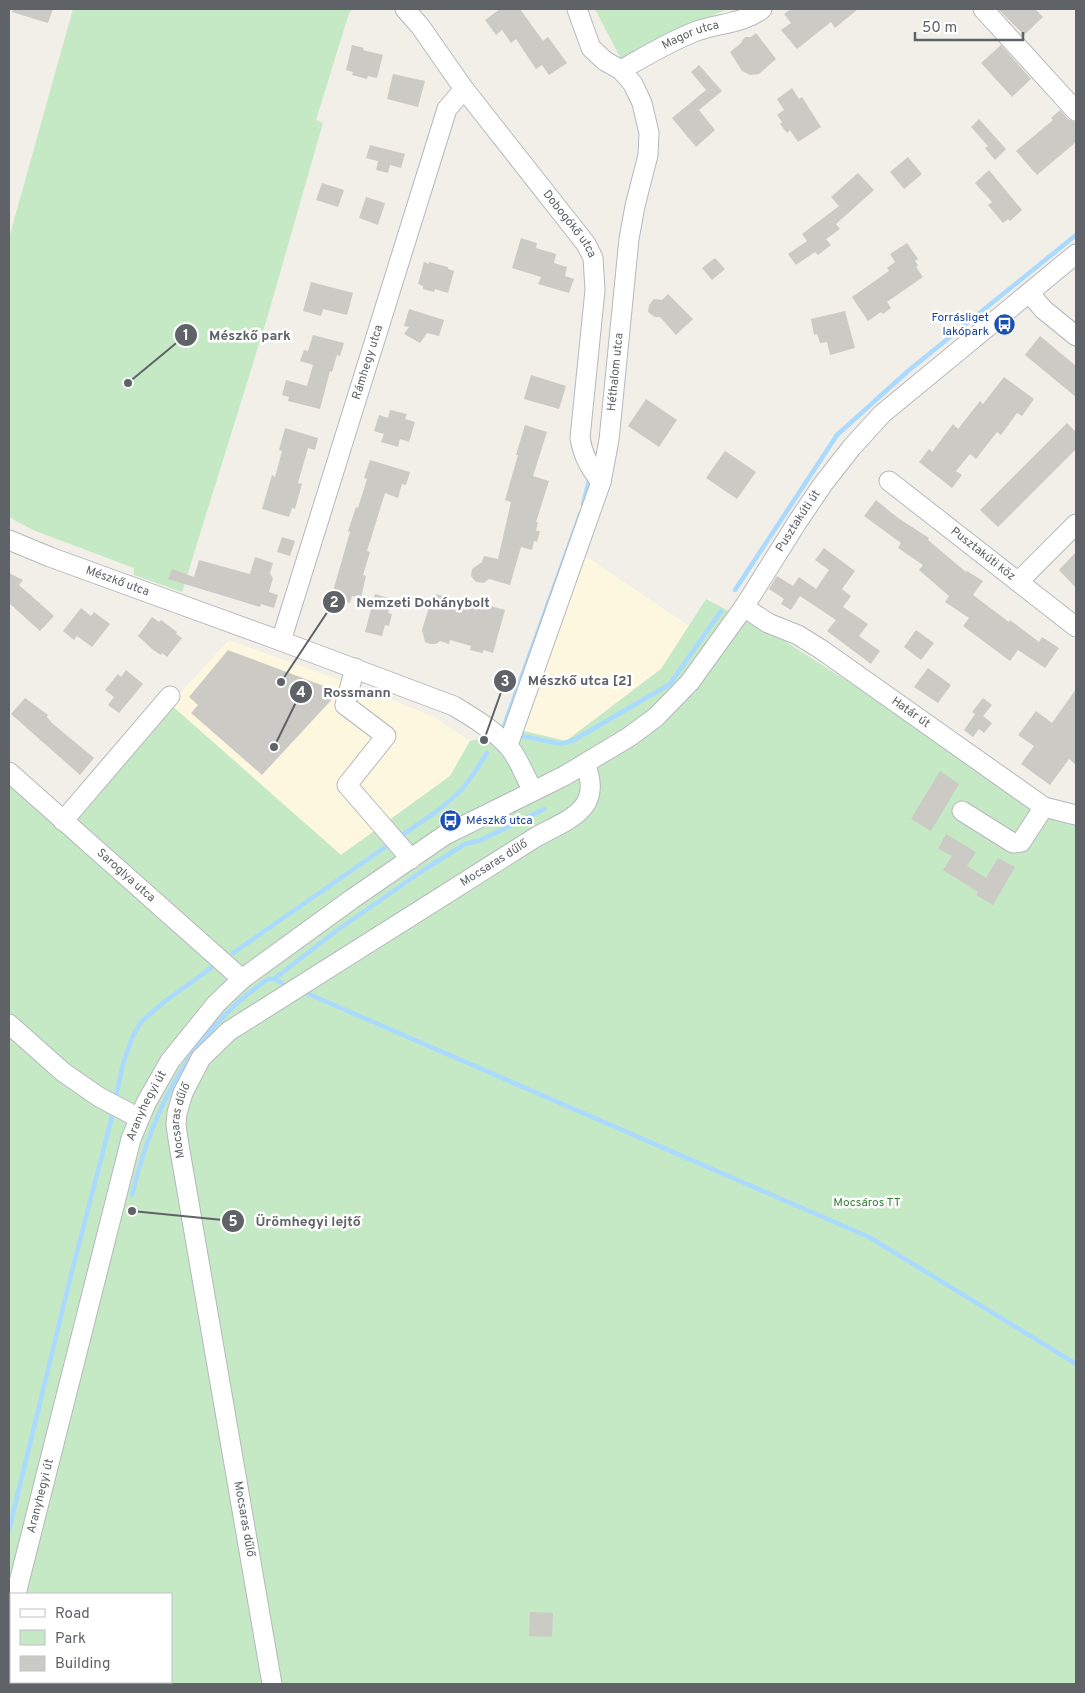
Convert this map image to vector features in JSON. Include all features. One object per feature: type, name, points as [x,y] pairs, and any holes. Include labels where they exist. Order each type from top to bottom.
[{"type":"street","name":"Dobogókő utca","points":[[405,9],[420,26],[464,89],[586,244],[593,258],[595,290],[580,438],[582,452],[590,468],[601,482]]},
{"type":"street","name":"Héthalom utca","points":[[508,746],[601,482],[609,440],[629,239],[648,155],[649,133],[642,103],[633,84],[621,70],[605,61],[592,48],[577,9]]},
{"type":"street","name":"Magor utca","points":[[621,70],[672,41],[699,30],[746,19],[762,9]]},
{"type":"street","points":[[983,9],[1076,111]]},
{"type":"street","name":"Rámhegy utca","points":[[281,640],[448,109],[464,89]]},
{"type":"street","name":"Pusztakúti út","points":[[533,790],[586,764],[656,718],[690,682],[744,608],[798,520],[852,447],[882,414],[1030,294],[1076,254]]},
{"type":"street","points":[[1030,294],[1044,310],[1076,336]]},
{"type":"street","name":"Pusztakúti köz","points":[[889,480],[1076,627]]},
{"type":"street","points":[[1018,582],[1076,524]]},
{"type":"street","name":"Mészkő utca","points":[[9,540],[116,582],[281,640],[454,706],[476,719],[508,746],[533,790]]},
{"type":"street","name":"Határ út","points":[[744,608],[768,623],[798,634],[1044,807],[1074,812]]},
{"type":"street","points":[[355,668],[345,705],[386,736],[347,785],[400,846]]},
{"type":"street","points":[[63,821],[170,696]]},
{"type":"street","name":"Mocsaras dűlő","points":[[272,1684],[178,1145],[177,1113],[183,1093],[201,1058],[229,1031],[536,837],[568,820],[583,808],[590,798],[592,789],[586,764]]},
{"type":"street","name":"Saroglya utca","points":[[9,772],[242,979]]},
{"type":"street","name":"Aranyhegyi út","points":[[16,1593],[122,1171],[139,1118],[160,1076],[182,1045],[216,1004],[242,979],[352,899],[400,846],[445,835],[533,790]]},
{"type":"street","points":[[962,811],[1013,842],[1021,842],[1044,807]]},
{"type":"street","points":[[9,1024],[63,1072],[99,1097],[139,1118]]},
{"type":"shaded area","points":[[584,555],[689,626],[661,669],[566,741],[524,731]]},
{"type":"shaded area","points":[[229,640],[375,693],[434,717],[470,741],[450,776],[341,855],[170,704]]},
{"type":"green space","points":[[73,9],[352,9],[349,13],[316,120],[323,123],[268,315],[182,592],[134,575],[134,568],[33,530],[9,517],[9,238]]},
{"type":"green space","points":[[595,9],[727,9],[621,59]]},
{"type":"green space","name":"Mocsáros TT","points":[[706,599],[783,640],[888,707],[1076,822],[1076,1684],[9,1684],[9,783],[65,829],[170,704],[341,855],[450,776],[470,741],[524,731],[566,741],[661,669]]},
{"type":"building","points":[[13,9],[53,9],[48,23],[12,12]]},
{"type":"building","points":[[500,9],[520,9],[543,41],[548,37],[567,63],[549,75],[542,65],[536,69],[516,39],[511,43],[502,30],[496,35],[485,20]]},
{"type":"building","points":[[791,9],[858,9],[835,28],[831,22],[797,49],[781,30],[791,23],[784,14]]},
{"type":"building","points":[[998,9],[1035,9],[1043,17],[1024,35]]},
{"type":"building","points":[[756,33],[776,59],[759,74],[750,75],[742,71],[730,52],[745,37],[751,37]]},
{"type":"building","points":[[352,45],[383,55],[377,78],[368,76],[367,79],[352,75],[353,72],[346,70]]},
{"type":"building","points":[[1001,45],[1031,79],[1012,97],[981,63]]},
{"type":"building","points":[[699,65],[722,91],[699,110],[715,130],[696,147],[672,118],[706,90],[691,72]]},
{"type":"building","points":[[393,74],[425,81],[418,107],[387,99]]},
{"type":"building","points":[[792,88],[799,99],[802,97],[821,127],[798,142],[790,130],[787,133],[780,124],[782,122],[777,115],[784,110],[777,99]]},
{"type":"building","points":[[1060,110],[1068,119],[1076,122],[1076,142],[1037,175],[1016,151],[1053,120],[1051,118]]},
{"type":"building","points":[[979,119],[1006,149],[995,160],[985,148],[988,146],[971,127]]},
{"type":"building","points":[[370,145],[405,154],[401,168],[390,165],[388,173],[376,170],[378,161],[366,158]]},
{"type":"building","points":[[908,157],[922,174],[904,189],[890,172]]},
{"type":"building","points":[[989,170],[1022,210],[1010,221],[1008,219],[1003,223],[988,205],[992,202],[975,183]]},
{"type":"building","points":[[858,173],[874,190],[836,224],[840,229],[826,239],[831,245],[818,255],[815,252],[796,265],[788,254],[807,241],[802,234],[839,206],[831,197]]},
{"type":"building","points":[[322,183],[344,190],[338,207],[316,200]]},
{"type":"building","points":[[366,197],[385,203],[378,225],[359,218]]},
{"type":"building","points":[[521,238],[537,243],[536,248],[556,254],[554,263],[567,267],[565,276],[574,279],[569,293],[538,284],[541,277],[512,268]]},
{"type":"building","points":[[907,243],[918,259],[915,261],[918,265],[916,267],[923,277],[887,302],[891,308],[868,321],[852,297],[889,271],[887,268],[895,262],[890,254]]},
{"type":"building","points":[[715,258],[725,269],[712,280],[702,268]]},
{"type":"building","points":[[424,262],[448,267],[448,269],[454,271],[448,293],[435,289],[434,292],[423,289],[423,286],[418,284]]},
{"type":"building","points":[[311,282],[353,293],[347,315],[323,309],[321,316],[303,311]]},
{"type":"building","points":[[668,294],[693,319],[676,335],[660,317],[655,317],[648,312],[649,305],[654,299],[662,300]]},
{"type":"building","points":[[409,309],[444,320],[439,336],[427,333],[420,343],[404,334],[409,327],[404,326]]},
{"type":"building","points":[[845,311],[855,348],[830,355],[827,342],[820,343],[817,334],[814,335],[811,319]]},
{"type":"building","points":[[313,335],[344,343],[340,356],[337,355],[332,372],[330,371],[320,409],[288,401],[289,397],[282,395],[286,380],[307,386],[313,365],[300,361],[304,350],[308,351]]},
{"type":"building","points":[[1040,336],[1076,366],[1076,397],[1025,355]]},
{"type":"building","points":[[531,375],[566,386],[559,409],[524,399]]},
{"type":"building","points":[[1004,377],[1034,399],[1022,416],[1017,413],[1001,435],[997,432],[976,459],[970,454],[956,471],[962,475],[952,488],[919,462],[929,449],[932,452],[953,424],[958,429],[980,401],[983,404]]},
{"type":"building","points":[[646,399],[677,420],[659,447],[628,426]]},
{"type":"building","points":[[390,410],[407,414],[405,419],[415,422],[409,442],[400,439],[398,447],[381,442],[384,434],[374,431],[379,415],[388,418]]},
{"type":"building","points":[[1067,423],[1076,432],[1076,449],[998,527],[980,510]]},
{"type":"building","points":[[525,425],[547,432],[533,476],[549,481],[536,522],[538,522],[536,531],[540,531],[537,542],[534,541],[532,550],[521,547],[510,585],[489,579],[484,583],[476,582],[471,576],[472,569],[482,562],[484,556],[498,559],[511,502],[505,500]]},
{"type":"building","points":[[285,428],[318,438],[315,450],[308,448],[298,483],[302,484],[295,509],[292,508],[289,517],[262,509],[272,475],[275,477],[282,451],[279,450]]},
{"type":"building","points":[[725,451],[756,472],[737,499],[706,478]]},
{"type":"building","points":[[370,460],[410,472],[406,485],[402,484],[398,498],[385,493],[367,551],[370,552],[363,575],[366,576],[361,598],[352,596],[350,603],[331,598],[350,532],[348,531],[367,479],[364,478]]},
{"type":"building","points":[[876,500],[898,518],[929,538],[928,540],[966,572],[983,581],[973,595],[1039,642],[1042,637],[1059,648],[1045,668],[1018,650],[1010,661],[963,626],[969,618],[945,602],[949,596],[919,570],[923,565],[898,548],[901,543],[864,516]]},
{"type":"building","points":[[282,537],[295,541],[290,556],[277,552]]},
{"type":"building","points":[[824,548],[855,571],[842,589],[851,596],[843,607],[868,624],[859,636],[880,651],[871,664],[827,631],[836,620],[800,596],[791,610],[781,604],[784,599],[769,589],[777,576],[793,586],[799,577],[816,589],[829,570],[815,560]]},
{"type":"building","points":[[1076,552],[1076,588],[1059,570]]},
{"type":"building","points":[[255,557],[273,563],[270,573],[273,578],[269,592],[278,595],[274,608],[261,604],[260,607],[168,579],[172,569],[194,577],[199,560],[250,574]]},
{"type":"building","points":[[9,573],[23,580],[19,585],[54,616],[40,631],[9,603]]},
{"type":"building","points":[[375,594],[392,599],[388,613],[392,614],[389,626],[385,625],[382,636],[365,632]]},
{"type":"building","points":[[436,594],[479,608],[480,603],[505,610],[493,653],[484,650],[482,653],[470,650],[471,646],[450,640],[449,644],[440,641],[436,644],[425,642],[422,630],[429,607],[432,608]]},
{"type":"building","points":[[81,608],[91,616],[94,612],[110,624],[92,647],[77,636],[74,640],[63,631]]},
{"type":"building","points":[[152,617],[159,622],[161,620],[182,638],[167,657],[152,649],[138,636]]},
{"type":"building","points":[[916,630],[934,643],[921,660],[904,647]]},
{"type":"building","points":[[228,650],[337,691],[336,695],[262,775],[191,713],[198,705],[189,697]]},
{"type":"building","points":[[928,668],[951,685],[938,703],[914,687]]},
{"type":"building","points":[[126,670],[143,684],[119,713],[108,705],[114,697],[105,690],[118,674],[121,677]]},
{"type":"building","points":[[1076,689],[1076,765],[1069,759],[1050,785],[1021,764],[1034,746],[1018,735],[1036,711],[1052,723]]},
{"type":"building","points":[[25,698],[48,715],[47,717],[52,723],[94,758],[80,775],[11,714]]},
{"type":"building","points":[[983,698],[992,705],[983,716],[992,723],[984,733],[979,729],[973,737],[964,730],[975,714],[972,712]]},
{"type":"building","points":[[940,771],[959,784],[931,831],[911,819]]},
{"type":"building","points":[[946,834],[976,852],[967,866],[986,878],[998,858],[1015,867],[993,905],[976,895],[978,892],[943,870],[952,856],[938,849]]},
{"type":"building","points":[[530,1612],[553,1613],[552,1637],[529,1636]]},
{"type":"waterway","points":[[735,590],[837,435],[908,371],[1076,235]]},
{"type":"waterway","points":[[583,504],[589,481]]},
{"type":"waterway","points":[[504,726],[581,512]]},
{"type":"waterway","points":[[522,736],[561,744],[574,740],[670,684],[721,611]]},
{"type":"waterway","points":[[399,837],[455,796],[469,780],[487,753]]},
{"type":"waterway","points":[[274,979],[336,931],[425,869],[465,844],[481,840],[544,809]]},
{"type":"waterway","points":[[233,953],[391,843]]},
{"type":"waterway","points":[[116,1096],[124,1060],[133,1036],[141,1022],[164,1002],[215,965]]},
{"type":"waterway","points":[[132,1195],[147,1143],[157,1118],[168,1094],[196,1049],[236,1004],[268,979],[274,979],[282,983]]},
{"type":"waterway","points":[[304,992],[869,1237],[1076,1364]]},
{"type":"waterway","points":[[9,1530],[71,1275],[113,1113]]},
{"type":"place","name":"Forrásliget lakópark","points":[[1005,325]]},
{"type":"place","name":"Mészkő park","points":[[128,383]]},
{"type":"place","name":"Nemzeti Dohánybolt","points":[[281,682]]},
{"type":"place","name":"Mészkő utca [2]","points":[[484,740]]},
{"type":"place","name":"Rossmann","points":[[274,747]]},
{"type":"place","name":"Mészkő utca","points":[[450,821]]},
{"type":"place","name":"Ürömhegyi lejtő","points":[[132,1211]]}]
